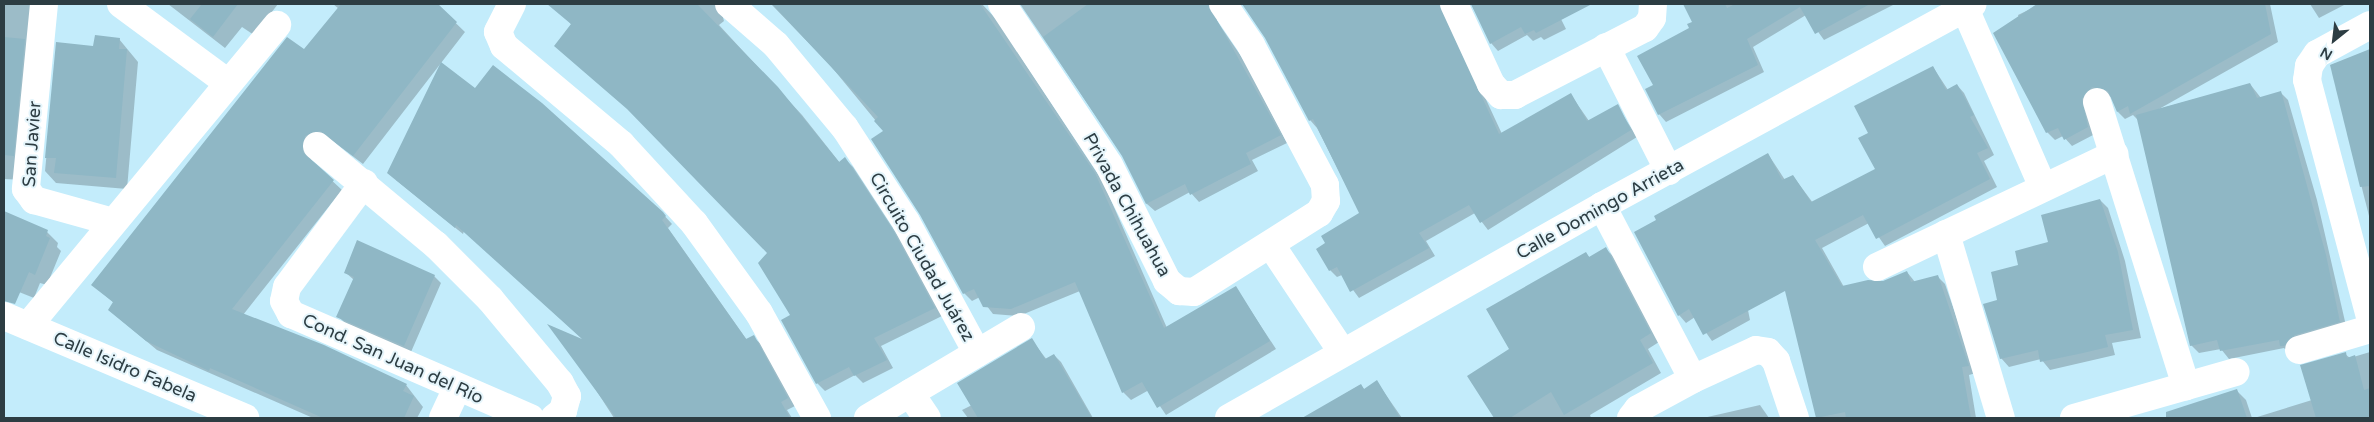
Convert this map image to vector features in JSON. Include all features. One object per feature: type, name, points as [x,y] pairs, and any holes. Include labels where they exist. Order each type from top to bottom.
[{"type":"street","name":"San Javier","points":[[44,4],[26,189],[34,200],[113,222]]},
{"type":"street","points":[[121,4],[228,84]]},
{"type":"street","points":[[512,4],[498,32],[504,46],[621,144],[694,223],[758,313],[817,418]]},
{"type":"street","name":"Circuito Ciudad Juárez","points":[[729,4],[776,45],[845,128],[906,222],[977,354]]},
{"type":"street","name":"Privada Chihuahua","points":[[1002,4],[1109,165],[1167,281],[1179,292],[1194,292],[1319,213],[1326,201],[1325,185],[1251,45],[1223,4]]},
{"type":"street","points":[[1454,4],[1490,84],[1501,95],[1515,95],[1645,28],[1652,18],[1653,4]]},
{"type":"street","points":[[1967,5],[2043,188]]},
{"type":"street","name":"Calle Domingo Arrieta","points":[[1232,418],[1342,352],[1967,5]]},
{"type":"street","points":[[2370,24],[2317,54],[2309,66],[2307,80],[2370,316]]},
{"type":"street","points":[[16,321],[113,222],[278,25]]},
{"type":"street","points":[[1606,47],[1669,171]]},
{"type":"street","points":[[2097,102],[2116,154],[2186,386]]},
{"type":"street","points":[[317,146],[364,183],[436,245],[490,299],[560,382],[566,396],[564,410],[554,418]]},
{"type":"street","points":[[1877,267],[2116,154]]},
{"type":"street","name":"Cond. San Juan del Río","points":[[364,183],[287,287],[284,301],[291,314],[457,388],[530,418]]},
{"type":"street","points":[[1602,206],[1693,379]]},
{"type":"street","points":[[1946,234],[2001,418]]},
{"type":"street","points":[[1271,244],[1342,352]]},
{"type":"street","name":"Calle Isidro Fabela","points":[[16,321],[245,418]]},
{"type":"street","name":"Circuito Ciudad Juárez","points":[[868,418],[1022,327]]},
{"type":"street","points":[[2299,350],[2370,329]]},
{"type":"street","points":[[1631,418],[1638,410],[1693,379],[1756,350],[1768,352],[1776,361],[1795,418]]},
{"type":"street","points":[[2074,418],[2236,372]]},
{"type":"street","points":[[443,418],[457,388]]},
{"type":"street","points":[[910,393],[927,418]]},
{"type":"building","points":[[202,4],[238,4],[213,37],[190,19]]},
{"type":"building","points":[[341,4],[438,4],[457,22],[353,156],[320,131],[305,136],[303,152],[334,180],[232,309],[324,345],[407,384],[403,391],[414,396],[404,418],[323,418],[210,368],[209,371],[146,341],[108,310],[113,302],[91,285],[287,37],[304,49]]},
{"type":"building","points":[[547,4],[697,4],[778,87],[839,162],[845,157],[893,230],[935,308],[874,338],[887,360],[854,376],[849,367],[816,384],[781,320],[790,315],[758,263],[767,253],[627,109],[554,46],[571,24]]},
{"type":"building","points":[[772,4],[980,4],[1095,173],[1164,328],[1236,286],[1270,341],[1157,408],[1142,382],[1122,393],[1075,282],[1011,309],[983,307],[974,289],[963,294],[920,215],[871,139],[883,131],[874,121],[878,117]]},
{"type":"building","points":[[1088,4],[1208,4],[1281,135],[1246,153],[1251,164],[1190,195],[1185,184],[1146,204],[1122,156],[1043,37]]},
{"type":"building","points":[[1242,4],[1439,4],[1499,134],[1571,93],[1587,121],[1618,104],[1631,130],[1480,223],[1469,205],[1419,233],[1429,248],[1350,292],[1337,267],[1329,271],[1316,249],[1325,243],[1321,236],[1359,213],[1313,119],[1309,121],[1265,38]]},
{"type":"building","points":[[1471,4],[1592,4],[1536,33],[1534,30],[1525,34],[1521,27],[1490,44]]},
{"type":"building","points":[[1683,4],[1725,4],[1727,8],[1735,4],[1870,4],[1815,34],[1800,7],[1747,39],[1758,65],[1658,115],[1645,89],[1653,85],[1637,56],[1689,28],[1687,24],[1692,22]]},
{"type":"building","points":[[2037,4],[2265,4],[2271,34],[2130,114],[2128,106],[2117,112],[2108,91],[2092,87],[2082,99],[2088,127],[2064,140],[2058,128],[2046,133],[1993,33]]},
{"type":"building","points":[[95,35],[120,38],[119,49],[127,49],[116,178],[54,173],[56,158],[45,158],[56,42],[93,46]]},
{"type":"building","points":[[4,37],[25,39],[14,156],[4,155]]},
{"type":"building","points":[[2370,49],[2370,186],[2360,187],[2330,65]]},
{"type":"building","points":[[441,62],[475,88],[493,65],[542,103],[663,212],[666,216],[662,220],[746,339],[754,335],[788,398],[781,402],[790,418],[616,418],[547,324],[582,339],[456,225],[455,228],[387,173]]},
{"type":"building","points":[[1933,66],[1946,90],[1957,84],[1974,115],[1970,117],[1988,148],[1977,153],[1990,179],[1876,239],[1863,215],[1815,240],[1842,286],[1868,280],[1883,281],[1907,271],[1911,282],[1938,275],[1969,366],[1962,367],[1971,418],[1846,418],[1845,412],[1816,418],[1785,291],[1703,335],[1689,309],[1678,316],[1634,232],[1656,220],[1654,216],[1768,153],[1782,180],[1793,175],[1811,202],[1875,169],[1858,138],[1868,133],[1854,106]]},
{"type":"building","points":[[2250,83],[2257,98],[2281,91],[2326,255],[2340,322],[2295,335],[2284,346],[2280,346],[2279,340],[2220,351],[2217,340],[2190,346],[2136,115]]},
{"type":"building","points":[[2100,199],[2118,252],[2133,330],[2105,335],[2108,347],[2083,353],[2040,362],[2038,350],[2000,359],[1983,304],[1997,300],[1991,272],[2018,265],[2015,251],[2048,242],[2041,215]]},
{"type":"building","points":[[4,211],[48,230],[46,236],[50,238],[35,275],[29,272],[15,304],[4,301]]},
{"type":"building","points":[[357,240],[435,275],[404,346],[336,317],[354,277],[344,273]]},
{"type":"building","points":[[1606,247],[1651,333],[1640,340],[1653,363],[1564,415],[1551,392],[1510,418],[1494,418],[1467,376],[1509,349],[1486,309],[1586,252],[1589,257]]},
{"type":"building","points":[[1032,338],[1045,359],[1054,354],[1092,418],[978,418],[957,383]]},
{"type":"building","points":[[2346,352],[2347,358],[2355,355],[2364,390],[2370,388],[2370,418],[2316,418],[2300,365]]},
{"type":"building","points":[[1377,380],[1400,418],[1302,418],[1361,384],[1364,389]]},
{"type":"building","points":[[2237,389],[2247,418],[2166,418],[2166,412]]}]
